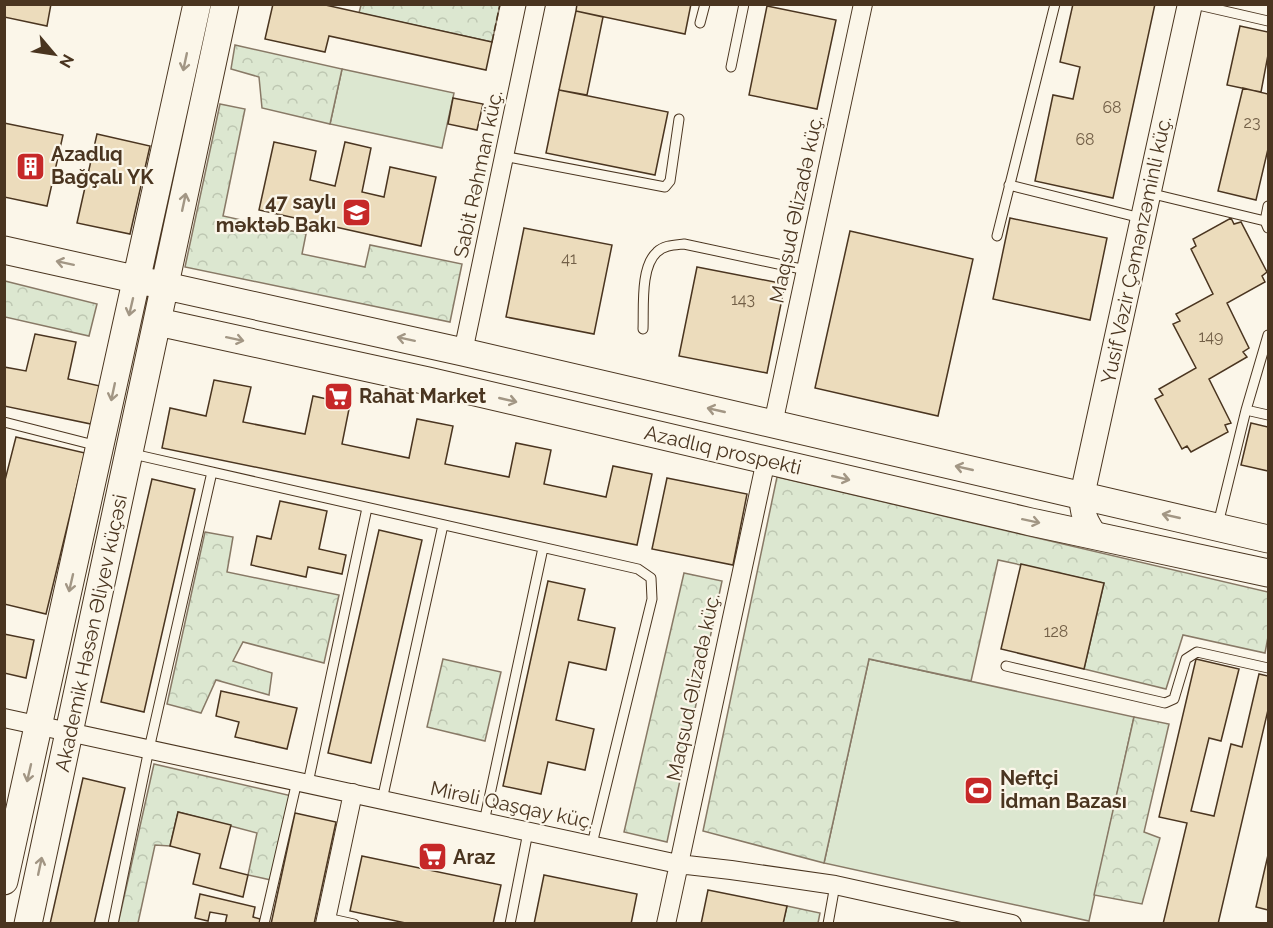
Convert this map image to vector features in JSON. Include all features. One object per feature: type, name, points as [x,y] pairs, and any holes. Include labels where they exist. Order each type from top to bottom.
[{"type":"main road","points":[[4,250],[135,269],[198,4]]},
{"type":"main road","points":[[175,278],[225,4]]},
{"type":"main road","name":"Yusif Vəzir Çəmənzəminli küç.","points":[[1082,496],[1192,4]]},
{"type":"main road","name":"Azadlıq prospekti","points":[[135,269],[463,352],[1269,539]]},
{"type":"main road","name":"Akademik Həsən Əliyev küçəsi","points":[[4,881],[125,335],[135,269]]},
{"type":"main road","name":"Akademik Həsən Əliyev küçəsi","points":[[28,924],[130,453],[164,330],[175,278]]},
{"type":"main road","name":"Azadlıq prospekti","points":[[164,330],[428,381],[765,460],[1269,573]]},
{"type":"main road","points":[[1082,496],[1081,504],[1086,522],[1095,535]]},
{"type":"street","name":"Sabit Rəhman küç.","points":[[463,352],[536,4]]},
{"type":"street","name":"Maqsud Əlizadə küç.","points":[[773,424],[863,4]]},
{"type":"street","name":"Maqsud Əlizadə küç.","points":[[666,924],[765,460]]},
{"type":"street","name":"Mirəli Qaşqay küç.","points":[[4,718],[678,864],[836,885],[974,919],[1012,924]]},
{"type":"street","points":[[326,921],[353,793]]},
{"type":"lane","points":[[700,23],[705,4]]},
{"type":"lane","points":[[731,67],[744,4]]},
{"type":"lane","points":[[997,236],[1055,4]]},
{"type":"lane","points":[[1192,4],[1269,21]]},
{"type":"lane","points":[[503,156],[665,187],[670,181],[680,119]]},
{"type":"lane","points":[[1009,185],[1144,218]]},
{"type":"lane","points":[[1149,193],[1267,225],[1269,206]]},
{"type":"lane","points":[[643,329],[646,272],[656,252],[665,247],[684,244],[806,270]]},
{"type":"lane","points":[[1218,527],[1246,410],[1269,335]]},
{"type":"lane","points":[[1246,410],[1269,415]]},
{"type":"lane","points":[[4,422],[101,447]]},
{"type":"lane","points":[[130,453],[638,569],[651,578],[652,599],[592,844]]},
{"type":"lane","points":[[116,923],[149,749],[212,472]]},
{"type":"lane","points":[[264,924],[303,782],[367,508]]},
{"type":"lane","points":[[382,800],[443,525]]},
{"type":"lane","points":[[483,822],[543,548]]},
{"type":"lane","points":[[1006,666],[1165,704],[1174,699],[1186,659],[1197,652],[1269,668]]},
{"type":"lane","points":[[510,924],[528,832]]},
{"type":"lane","points":[[828,924],[836,885]]},
{"type":"lane","points":[[326,921],[354,924]]},
{"type":"green space","points":[[361,5],[500,5],[492,42],[359,13]]},
{"type":"green space","points":[[235,45],[342,69],[330,124],[262,108],[259,77],[231,69]]},
{"type":"green space","points":[[342,69],[454,93],[442,148],[330,124]]},
{"type":"green space","points":[[220,104],[245,109],[223,216],[306,234],[302,254],[365,267],[370,245],[462,264],[450,322],[185,267]]},
{"type":"green space","points":[[5,281],[97,304],[89,336],[5,317]]},
{"type":"green space","points":[[777,477],[1268,592],[1268,637],[1265,653],[1183,635],[1166,689],[1084,669],[1104,583],[998,560],[971,681],[869,659],[824,863],[703,831]]},
{"type":"green space","points":[[205,532],[233,537],[227,572],[339,595],[324,663],[243,642],[233,661],[272,673],[269,695],[216,680],[201,713],[167,704]]},
{"type":"green space","points":[[684,573],[722,581],[667,842],[624,832]]},
{"type":"green space","points":[[443,659],[501,672],[485,741],[427,727]]},
{"type":"green space","name":"Neftçi İdman Bazası","points":[[869,659],[1134,717],[1089,921],[824,863]]},
{"type":"green space","points":[[1134,717],[1169,724],[1144,832],[1160,838],[1142,904],[1094,895]]},
{"type":"green space","points":[[154,764],[292,796],[271,880],[248,875],[257,833],[178,812],[170,846],[155,845],[138,923],[118,924]]},
{"type":"green space","points":[[787,906],[820,913],[818,923],[783,923]]},
{"type":"building","points":[[4,4],[51,4],[47,26],[4,17]]},
{"type":"building","points":[[273,4],[321,4],[492,42],[486,70],[329,36],[325,52],[265,39]]},
{"type":"building","points":[[577,4],[691,4],[685,34],[576,11]]},
{"type":"building","points":[[1073,4],[1155,4],[1113,198],[1035,181],[1053,95],[1073,99],[1080,67],[1060,62]]},
{"type":"building","points":[[767,6],[836,20],[817,109],[749,95]]},
{"type":"building","points":[[576,11],[603,17],[587,95],[559,90]]},
{"type":"building","points":[[1240,26],[1268,32],[1268,55],[1261,92],[1227,85]]},
{"type":"building","points":[[1243,88],[1268,94],[1268,149],[1256,200],[1218,191]]},
{"type":"building","points":[[559,90],[668,112],[655,175],[546,153]]},
{"type":"building","points":[[453,98],[483,104],[477,130],[448,124]]},
{"type":"building","name":"Azadlıq Bağçalı YK","points":[[4,123],[63,135],[47,206],[4,197]]},
{"type":"building","points":[[97,134],[150,146],[130,234],[77,223]]},
{"type":"building","points":[[274,142],[316,151],[310,180],[335,186],[345,142],[371,148],[362,192],[384,197],[390,167],[436,177],[421,246],[259,210]]},
{"type":"building","points":[[1010,218],[1107,238],[1090,320],[993,299]]},
{"type":"building","points":[[1231,218],[1234,224],[1241,222],[1267,272],[1262,276],[1265,282],[1227,303],[1249,348],[1243,352],[1247,357],[1209,379],[1231,423],[1225,425],[1228,432],[1191,452],[1187,446],[1182,449],[1155,399],[1163,395],[1159,389],[1196,368],[1173,324],[1180,321],[1176,314],[1213,294],[1191,249],[1196,246],[1193,239]]},
{"type":"building","points":[[524,228],[612,245],[594,334],[506,317]]},
{"type":"building","points":[[850,231],[973,259],[938,416],[815,388]]},
{"type":"building","points":[[697,267],[785,284],[767,373],[679,356]]},
{"type":"building","points":[[35,334],[76,342],[68,379],[100,386],[91,424],[4,406],[4,367],[26,371]]},
{"type":"building","points":[[214,380],[251,387],[243,422],[305,434],[313,396],[350,404],[342,444],[409,458],[417,419],[453,426],[445,464],[509,477],[516,443],[551,450],[544,484],[606,497],[613,466],[652,474],[637,545],[162,448],[170,408],[206,416]]},
{"type":"building","points":[[1251,423],[1268,427],[1268,471],[1241,465]]},
{"type":"building","points":[[16,437],[85,453],[46,614],[4,604],[4,484]]},
{"type":"building","points":[[667,478],[747,494],[733,565],[652,549]]},
{"type":"building","points":[[152,479],[195,489],[144,712],[101,702]]},
{"type":"building","points":[[280,501],[327,511],[319,549],[346,555],[342,574],[308,567],[306,577],[251,565],[257,536],[271,539]]},
{"type":"building","points":[[379,530],[422,540],[371,763],[328,753]]},
{"type":"building","points":[[1021,564],[1104,583],[1084,669],[1001,649]]},
{"type":"building","points":[[548,581],[585,589],[578,620],[615,628],[606,670],[569,662],[556,720],[594,729],[585,770],[548,762],[541,794],[503,786]]},
{"type":"building","points":[[4,634],[34,640],[26,678],[4,673]]},
{"type":"building","points":[[1196,659],[1239,669],[1221,741],[1209,738],[1191,811],[1214,816],[1231,744],[1242,747],[1259,674],[1268,676],[1268,710],[1218,924],[1163,924],[1187,823],[1159,817]]},
{"type":"building","points":[[221,691],[297,708],[287,749],[235,737],[239,722],[216,716]]},
{"type":"building","points":[[83,778],[125,788],[94,924],[50,924]]},
{"type":"building","points":[[178,812],[231,825],[220,868],[248,875],[243,897],[193,884],[200,854],[170,846]]},
{"type":"building","points":[[295,813],[336,822],[314,924],[271,924]]},
{"type":"building","points":[[1268,855],[1268,910],[1256,907]]},
{"type":"building","points":[[362,856],[501,885],[493,924],[410,924],[350,911]]},
{"type":"building","points":[[544,875],[637,894],[631,924],[534,924]]},
{"type":"building","points":[[708,890],[787,906],[783,924],[701,924]]},
{"type":"building","points":[[200,894],[255,907],[253,917],[260,919],[259,924],[225,924],[227,915],[210,912],[208,921],[195,918]]},
{"type":"fence","points":[[492,42],[500,4]]},
{"type":"place","name":"Azadlıq Bağçalı YK","points":[[30,166]]},
{"type":"place","name":"47 saylı məktəb Bakı","points":[[357,213]]},
{"type":"place","name":"Rahat Market","points":[[338,396]]},
{"type":"place","name":"Neftçi İdman Bazası","points":[[979,790]]},
{"type":"place","name":"Araz","points":[[432,857]]}]
